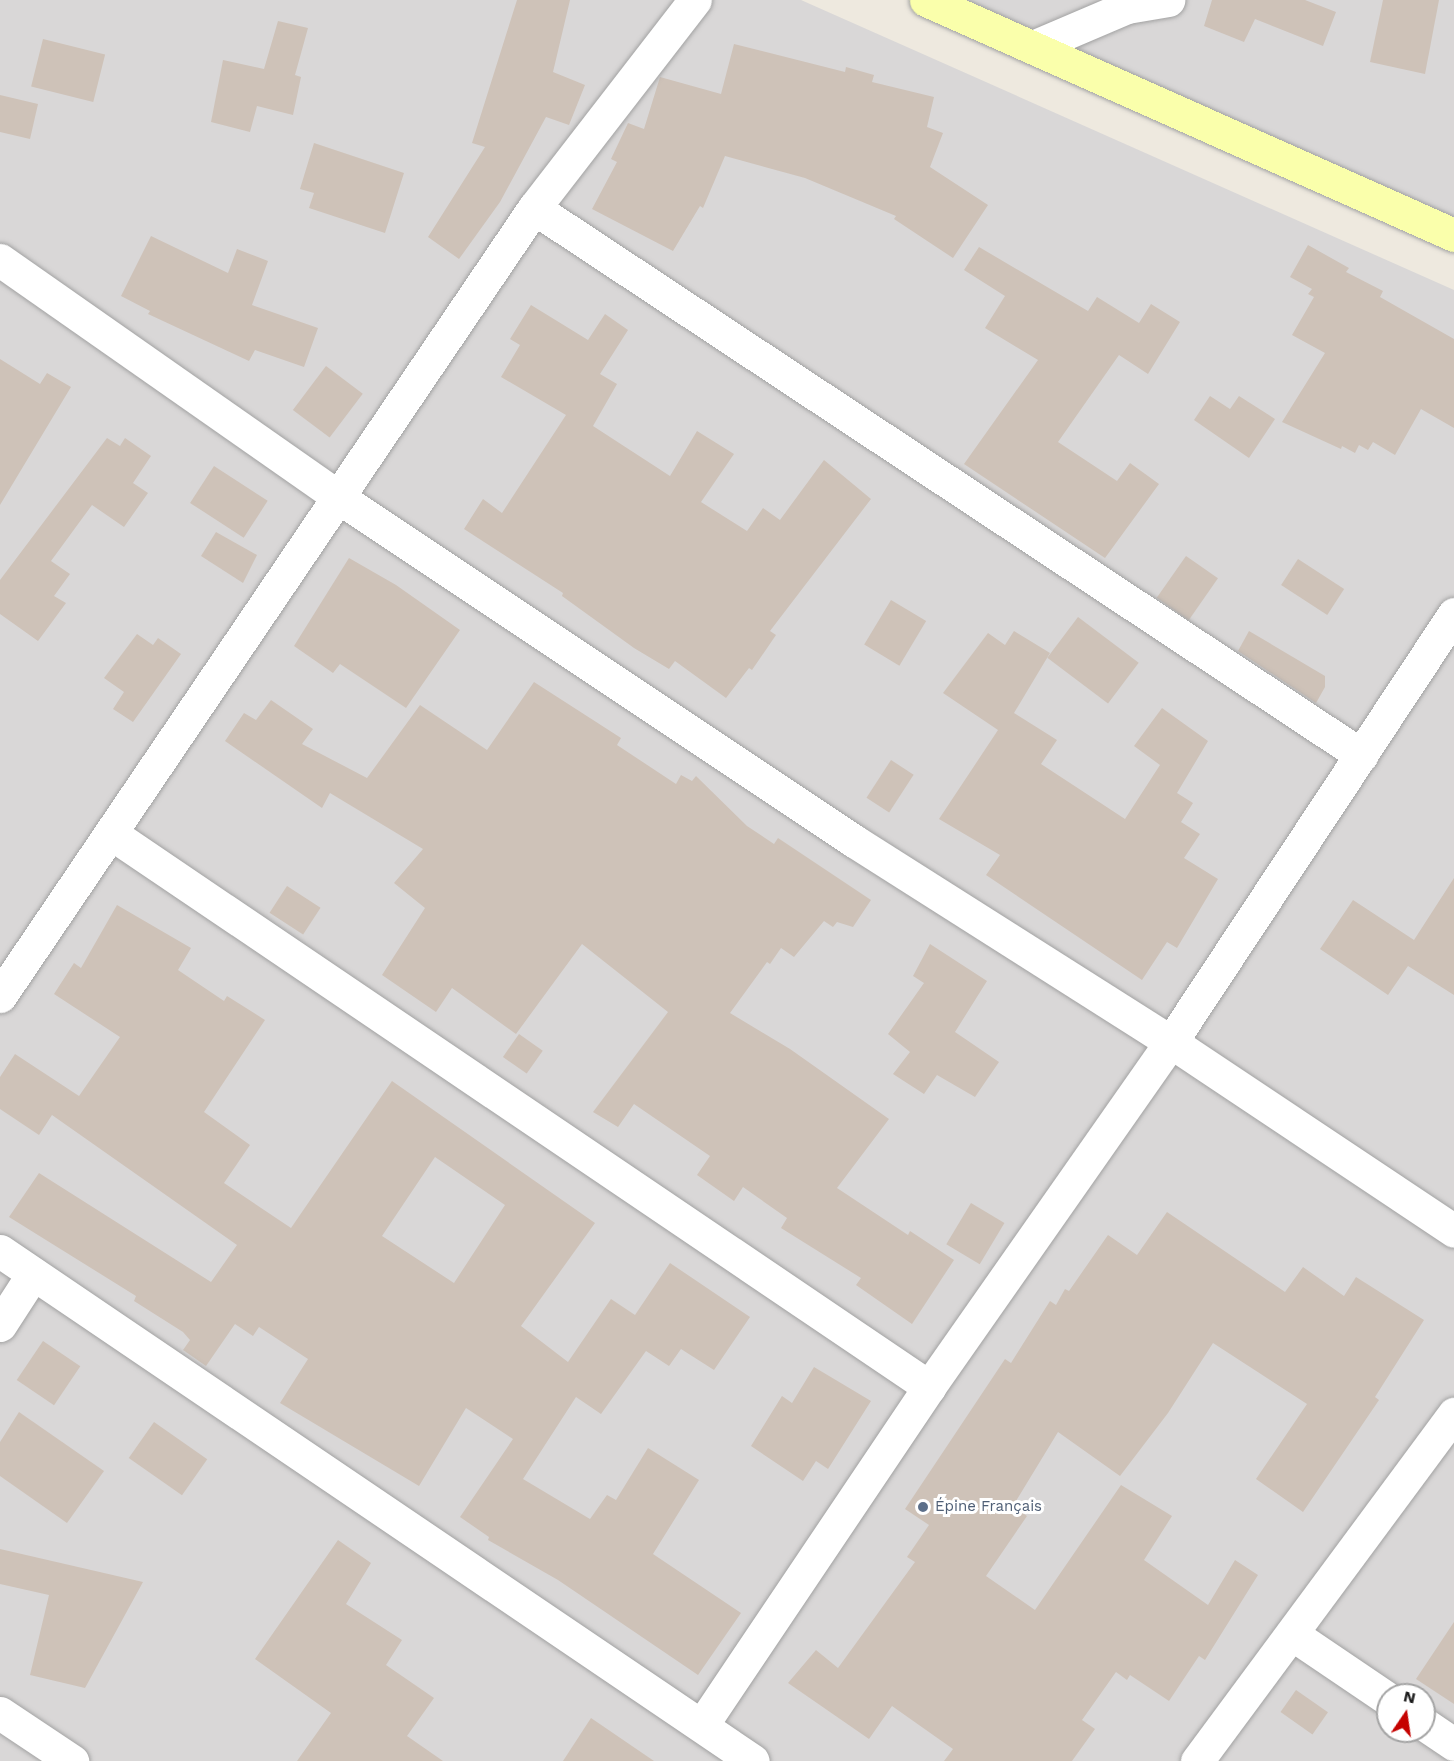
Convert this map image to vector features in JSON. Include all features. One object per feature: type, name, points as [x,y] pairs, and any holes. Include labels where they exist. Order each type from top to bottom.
[{"type":"street","points":[[0,996],[341,498],[534,208],[695,0]]},
{"type":"street","points":[[926,0],[1454,235]]},
{"type":"street","points":[[1034,47],[1127,7],[1168,0]]},
{"type":"street","points":[[534,208],[1362,754]]},
{"type":"street","points":[[1,262],[341,498],[854,841],[1171,1042],[1454,1231]]},
{"type":"street","points":[[702,1725],[928,1387],[1171,1042],[1454,614]]},
{"type":"street","points":[[112,834],[928,1387]]},
{"type":"street","points":[[0,1251],[753,1761]]},
{"type":"street","points":[[0,1325],[33,1274]]},
{"type":"street","points":[[1197,1761],[1454,1414]]},
{"type":"street","points":[[1292,1634],[1376,1691]]},
{"type":"street","points":[[0,1713],[72,1761]]},
{"type":"street","points":[[1436,1732],[1454,1744]]},
{"type":"shaded area","points":[[0,0],[801,0],[1454,290],[1454,1761],[0,1761]]},
{"type":"shaded area","points":[[944,0],[1454,0],[1454,224]]},
{"type":"building","points":[[517,0],[570,0],[553,72],[585,85],[569,125],[546,117],[500,202],[459,259],[428,237],[485,147],[472,143]]},
{"type":"building","points":[[1212,0],[1305,0],[1336,12],[1323,46],[1255,19],[1244,42],[1204,26]]},
{"type":"building","points":[[1383,0],[1439,0],[1425,74],[1370,62]]},
{"type":"building","points":[[278,21],[308,28],[295,75],[301,77],[293,115],[257,106],[250,132],[211,122],[223,60],[264,69]]},
{"type":"building","points":[[43,39],[105,54],[93,102],[31,87]]},
{"type":"building","points":[[734,44],[845,72],[846,67],[874,75],[872,82],[934,97],[927,127],[943,133],[930,167],[988,205],[953,258],[894,219],[896,216],[805,178],[725,156],[703,208],[700,206],[673,251],[592,209],[617,162],[611,159],[628,123],[644,129],[660,77],[721,94]]},
{"type":"building","points":[[0,95],[38,104],[30,139],[0,132]]},
{"type":"building","points":[[314,143],[404,173],[385,233],[309,208],[314,193],[300,189]]},
{"type":"building","points":[[151,236],[228,273],[237,249],[268,261],[252,305],[318,328],[304,367],[255,350],[249,361],[148,314],[150,311],[121,296]]},
{"type":"building","points":[[1308,245],[1349,268],[1346,272],[1383,291],[1380,297],[1454,339],[1454,428],[1421,409],[1395,455],[1373,442],[1368,450],[1359,445],[1355,453],[1342,446],[1341,449],[1282,422],[1325,353],[1292,335],[1314,297],[1308,294],[1312,289],[1290,277]]},
{"type":"building","points":[[979,247],[1088,311],[1097,297],[1139,323],[1151,304],[1180,322],[1148,374],[1119,355],[1058,442],[1117,481],[1130,463],[1159,484],[1105,558],[964,464],[1038,360],[985,328],[1005,296],[964,270]]},
{"type":"building","points":[[531,305],[588,340],[605,314],[628,330],[600,374],[617,384],[593,426],[670,476],[697,431],[734,454],[701,502],[747,531],[763,508],[780,520],[824,460],[871,499],[770,631],[776,635],[752,670],[749,668],[726,698],[675,661],[669,669],[634,648],[562,596],[563,593],[464,529],[483,499],[502,513],[566,415],[501,377],[520,345],[510,339]]},
{"type":"building","points":[[0,359],[40,384],[47,373],[71,387],[0,505]]},
{"type":"building","points":[[326,366],[363,394],[330,438],[293,410]]},
{"type":"building","points":[[1210,396],[1230,409],[1239,396],[1275,419],[1249,458],[1194,420]]},
{"type":"building","points":[[107,438],[120,446],[125,438],[151,456],[133,483],[148,493],[124,527],[92,505],[51,561],[70,574],[54,596],[66,603],[38,641],[0,614],[0,580]]},
{"type":"building","points":[[214,466],[268,501],[244,538],[190,503]]},
{"type":"building","points":[[216,532],[257,555],[243,583],[201,556]]},
{"type":"building","points":[[1186,556],[1218,578],[1189,620],[1157,598]]},
{"type":"building","points":[[349,558],[396,585],[460,630],[406,708],[340,664],[333,673],[294,646]]},
{"type":"building","points":[[1298,559],[1344,589],[1327,615],[1281,585]]},
{"type":"building","points":[[891,600],[926,621],[899,666],[864,645]]},
{"type":"building","points":[[1078,617],[1139,663],[1108,703],[1047,658]]},
{"type":"building","points":[[1014,631],[1050,653],[1014,713],[1057,740],[1041,764],[1125,819],[1160,765],[1134,746],[1162,708],[1208,741],[1177,793],[1193,803],[1181,822],[1200,834],[1184,858],[1218,879],[1177,948],[1167,942],[1142,980],[986,875],[1000,855],[939,819],[998,730],[943,693],[988,633],[1005,645]]},
{"type":"building","points":[[1249,631],[1325,676],[1325,687],[1316,703],[1238,651]]},
{"type":"building","points":[[137,634],[153,645],[158,638],[181,654],[133,722],[113,709],[124,692],[104,678]]},
{"type":"building","points":[[534,682],[621,738],[617,745],[676,784],[681,775],[692,781],[696,776],[747,826],[774,844],[778,838],[871,900],[853,927],[837,922],[833,927],[824,921],[794,957],[781,948],[770,964],[767,962],[730,1013],[790,1049],[889,1119],[837,1188],[908,1235],[910,1231],[954,1260],[912,1324],[856,1285],[861,1278],[781,1228],[787,1218],[743,1187],[734,1201],[697,1175],[710,1156],[634,1104],[618,1127],[593,1112],[668,1012],[582,944],[516,1034],[452,988],[436,1012],[382,975],[425,908],[394,883],[423,849],[330,793],[322,808],[225,741],[244,713],[256,720],[271,700],[313,729],[302,744],[367,778],[420,705],[487,750]]},
{"type":"building","points":[[891,760],[914,775],[889,812],[866,798]]},
{"type":"building","points":[[1454,878],[1454,995],[1408,966],[1388,995],[1320,949],[1353,900],[1414,940]]},
{"type":"building","points":[[287,886],[321,908],[303,935],[270,913]]},
{"type":"building","points":[[117,905],[191,948],[178,970],[224,1001],[227,996],[265,1020],[204,1112],[250,1145],[224,1183],[291,1228],[392,1081],[595,1223],[521,1326],[568,1362],[611,1299],[635,1315],[670,1263],[750,1317],[714,1370],[681,1349],[669,1366],[646,1351],[601,1414],[576,1397],[523,1479],[590,1519],[607,1495],[616,1500],[648,1448],[699,1480],[653,1554],[741,1613],[698,1675],[558,1580],[488,1540],[489,1537],[460,1517],[513,1439],[466,1408],[419,1486],[280,1403],[308,1359],[259,1327],[253,1336],[235,1324],[206,1366],[183,1350],[190,1340],[183,1332],[134,1301],[136,1296],[9,1217],[39,1173],[211,1282],[237,1245],[52,1115],[39,1135],[0,1109],[0,1077],[15,1054],[79,1096],[120,1037],[54,994],[74,963],[81,968]],"holes":[[[435,1157],[505,1205],[454,1283],[382,1236]]]},
{"type":"building","points":[[930,944],[987,981],[955,1032],[999,1062],[975,1097],[937,1075],[924,1094],[893,1074],[910,1052],[888,1034],[924,983],[913,976]]},
{"type":"building","points":[[519,1034],[543,1051],[527,1074],[503,1057]]},
{"type":"building","points":[[971,1203],[1004,1223],[980,1264],[946,1244]]},
{"type":"building","points":[[1167,1212],[1285,1292],[1303,1267],[1344,1296],[1356,1277],[1424,1320],[1375,1397],[1379,1400],[1303,1512],[1256,1479],[1307,1404],[1213,1343],[1168,1413],[1120,1476],[1058,1432],[1013,1506],[1027,1516],[986,1576],[1035,1610],[1121,1485],[1172,1516],[1144,1560],[1208,1605],[1235,1560],[1258,1575],[1205,1660],[1199,1656],[1169,1701],[1130,1675],[1127,1680],[1116,1672],[1082,1720],[1095,1729],[1072,1761],[944,1761],[953,1749],[892,1706],[869,1739],[788,1683],[816,1650],[838,1668],[915,1562],[907,1557],[929,1525],[905,1509],[1005,1359],[1011,1363],[1050,1301],[1056,1305],[1065,1289],[1069,1291],[1108,1235],[1137,1255]]},
{"type":"building","points":[[43,1341],[80,1366],[54,1405],[17,1380]]},
{"type":"building","points":[[814,1367],[871,1401],[828,1469],[816,1461],[803,1481],[751,1446],[782,1396],[792,1403]]},
{"type":"building","points":[[19,1412],[104,1471],[67,1523],[0,1476],[0,1442]]},
{"type":"building","points":[[154,1422],[207,1459],[182,1495],[129,1458]]},
{"type":"building","points":[[338,1540],[371,1563],[346,1604],[402,1640],[386,1665],[434,1698],[407,1736],[443,1761],[297,1761],[331,1713],[255,1659]]},
{"type":"building","points":[[0,1549],[143,1582],[85,1688],[30,1675],[49,1595],[0,1584]]},
{"type":"building","points":[[1454,1622],[1454,1704],[1436,1692],[1436,1683],[1422,1683],[1416,1679]]},
{"type":"building","points":[[1296,1690],[1328,1712],[1312,1734],[1281,1712]]},
{"type":"building","points":[[591,1718],[654,1761],[563,1761]]},
{"type":"place","name":"Épine Français","points":[[923,1507]]}]
